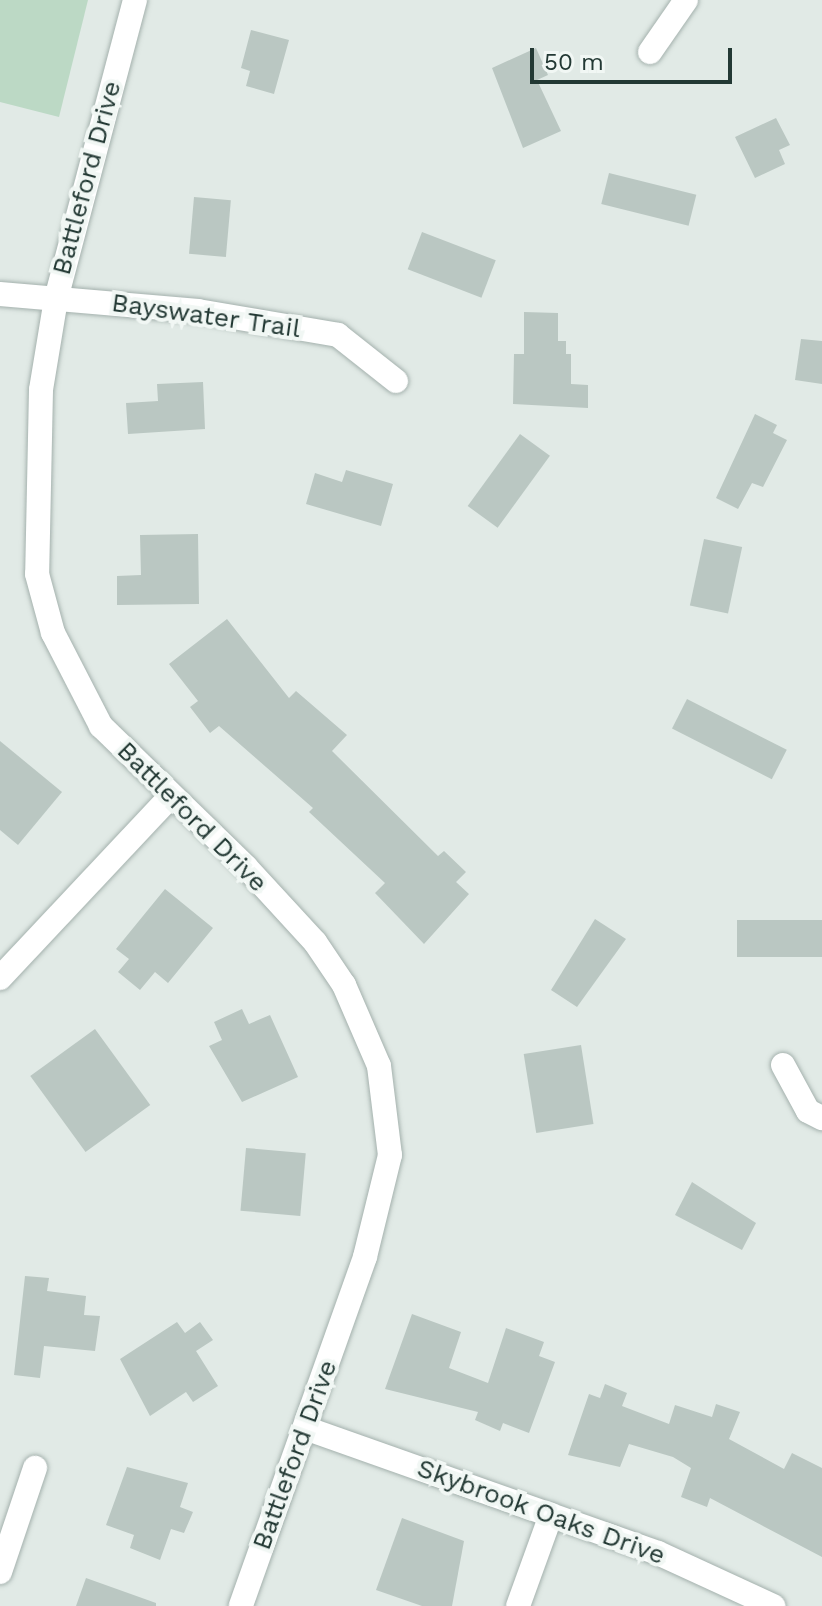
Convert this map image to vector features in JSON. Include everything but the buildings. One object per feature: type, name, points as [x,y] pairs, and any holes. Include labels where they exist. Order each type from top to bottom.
[{"type":"street","name":"Battleford Drive","points":[[135,0],[56,299],[41,390],[37,574],[53,633],[101,726],[169,798],[246,867],[315,942],[344,985],[379,1066],[390,1155],[365,1257],[241,1606]]},
{"type":"street","points":[[650,52],[686,0]]},
{"type":"street","name":"Bayswater Trail","points":[[0,294],[198,311],[338,335],[396,381]]},
{"type":"street","points":[[0,978],[169,798]]},
{"type":"street","points":[[783,1065],[808,1111],[822,1118]]},
{"type":"street","name":"Skybrook Oaks Drive","points":[[305,1428],[672,1558],[773,1606]]},
{"type":"street","points":[[0,1572],[35,1468]]},
{"type":"street","points":[[518,1606],[551,1515]]},
{"type":"green space","points":[[0,0],[88,0],[59,117],[0,102]]}]
